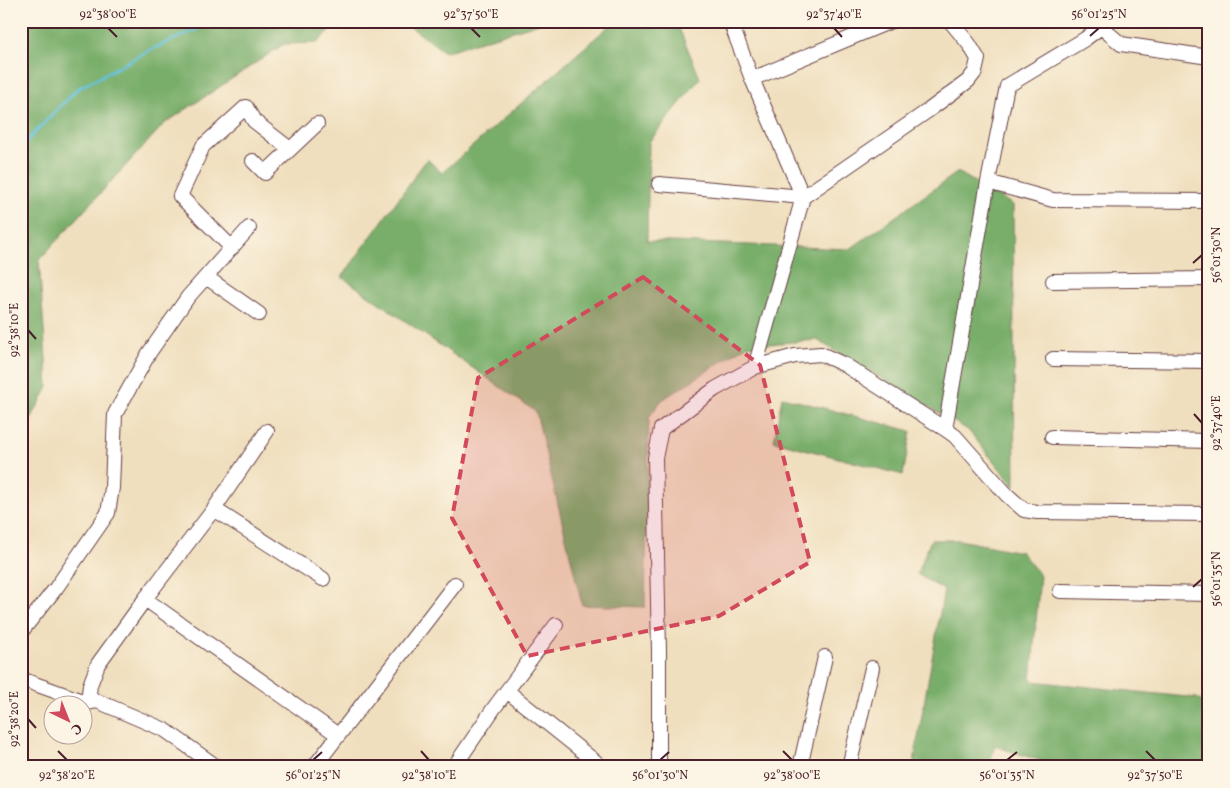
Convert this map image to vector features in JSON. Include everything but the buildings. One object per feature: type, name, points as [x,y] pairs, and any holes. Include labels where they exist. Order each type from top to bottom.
[{"type":"street","points":[[730,21],[752,79],[803,197],[755,367]]},
{"type":"street","points":[[752,79],[892,21]]},
{"type":"street","points":[[658,184],[803,197],[968,81],[975,72],[978,59],[969,44],[950,21]]},
{"type":"street","points":[[945,429],[988,182],[1008,86],[1085,39],[1103,24],[1121,44],[1209,57]]},
{"type":"street","points":[[232,248],[180,196],[202,146],[246,107],[254,121],[290,149]]},
{"type":"street","points":[[254,162],[265,173],[318,124]]},
{"type":"street","points":[[988,182],[1052,200],[1209,201]]},
{"type":"street","points":[[21,632],[56,588],[108,513],[112,488],[115,414],[149,353],[188,297],[249,228]]},
{"type":"street","points":[[206,277],[259,314]]},
{"type":"street","points":[[1053,281],[1209,279]]},
{"type":"street","points":[[658,767],[659,651],[655,458],[661,429],[715,389],[755,367],[795,356],[822,354],[845,365],[955,436],[1007,495],[1024,510],[1037,512],[1209,514]]},
{"type":"street","points":[[1053,359],[1209,360]]},
{"type":"street","points":[[89,696],[90,685],[98,664],[214,509],[267,431]]},
{"type":"street","points":[[1052,437],[1209,441]]},
{"type":"street","points":[[214,509],[324,579]]},
{"type":"street","points":[[314,767],[454,584]]},
{"type":"street","points":[[1060,591],[1209,594]]},
{"type":"street","points":[[145,599],[338,735]]},
{"type":"street","points":[[454,767],[556,625]]},
{"type":"street","points":[[800,767],[825,657]]},
{"type":"street","points":[[849,767],[872,668]]},
{"type":"street","points":[[21,678],[69,696]]},
{"type":"street","points":[[507,691],[602,767]]},
{"type":"street","points":[[92,702],[97,701],[165,730],[216,767]]},
{"type":"highlighted area","points":[[643,277],[760,365],[810,562],[719,616],[527,656],[452,518],[478,378]]},
{"type":"green space","points":[[21,21],[339,21],[317,43],[284,44],[164,124],[39,260],[48,387],[21,438]]},
{"type":"green space","points":[[402,21],[546,21],[445,52]]},
{"type":"green space","points":[[604,21],[676,21],[700,78],[649,142],[647,241],[850,249],[958,172],[1013,205],[1015,487],[968,430],[817,340],[746,346],[662,400],[649,417],[645,607],[582,605],[536,412],[342,277],[427,159],[442,173],[609,26]]},
{"type":"green space","points":[[782,397],[911,431],[903,475],[774,441]]},
{"type":"green space","points":[[931,540],[959,540],[1021,552],[1040,575],[1031,681],[1197,698],[1209,708],[1209,767],[1060,767],[995,746],[989,767],[913,767],[944,590],[917,574]]},
{"type":"waterway","points":[[21,147],[77,89],[150,50],[216,21]]}]
